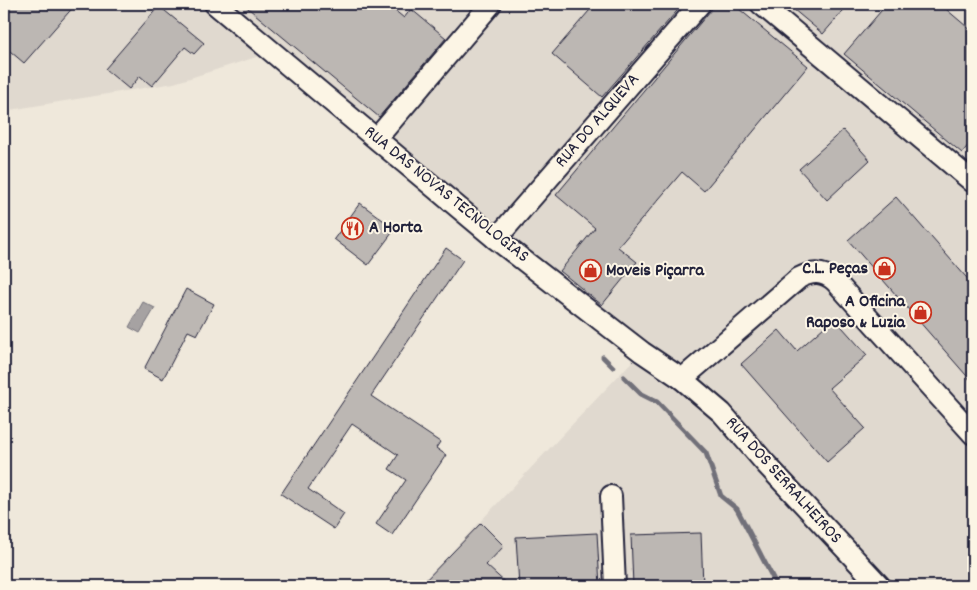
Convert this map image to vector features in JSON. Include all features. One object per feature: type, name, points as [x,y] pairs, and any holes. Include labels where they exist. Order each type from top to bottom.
[{"type":"street","name":"RUA DAS NOVAS TECNOLOGIAS","points":[[215,4],[496,238],[642,352],[682,379]]},
{"type":"street","points":[[377,138],[491,4]]},
{"type":"street","name":"RUA DO ALQUEVA","points":[[496,238],[700,4]]},
{"type":"street","points":[[761,4],[973,182]]},
{"type":"street","points":[[682,379],[800,278],[814,272],[822,273],[835,281],[973,434]]},
{"type":"street","name":"RUA DOS SERRALHEIROS","points":[[682,379],[722,413],[766,464],[880,586]]},
{"type":"street","points":[[611,496],[615,586]]},
{"type":"shaded area","points":[[4,4],[973,4],[973,586],[419,586],[641,352],[272,52],[174,83],[4,111]]},
{"type":"shaded area","points":[[143,302],[155,308],[140,333],[129,327]]},
{"type":"building","points":[[4,4],[76,4],[24,63],[4,46]]},
{"type":"building","points":[[243,4],[387,4],[404,18],[411,9],[446,38],[379,117]]},
{"type":"building","points":[[595,4],[683,4],[602,97],[552,54]]},
{"type":"building","points":[[716,4],[733,4],[808,66],[704,191],[682,172],[618,247],[637,262],[602,305],[560,271],[595,228],[556,195]]},
{"type":"building","points":[[787,4],[849,4],[823,34]]},
{"type":"building","points":[[887,4],[940,4],[973,32],[973,139],[962,153],[844,54]]},
{"type":"building","points":[[159,6],[204,43],[194,54],[185,47],[152,86],[140,76],[129,89],[105,69]]},
{"type":"building","points":[[843,130],[870,160],[827,200],[799,169]]},
{"type":"building","points":[[896,197],[973,285],[973,383],[848,240]]},
{"type":"building","points":[[360,203],[395,229],[368,265],[334,239]]},
{"type":"building","points":[[446,248],[463,260],[371,396],[440,442],[436,448],[446,455],[392,535],[376,524],[406,480],[389,469],[398,455],[352,424],[308,489],[344,514],[334,529],[281,494]]},
{"type":"building","points":[[186,289],[214,304],[197,335],[188,331],[163,379],[144,369]]},
{"type":"building","points":[[834,318],[867,355],[829,388],[865,428],[827,462],[741,364],[779,330],[797,351]]},
{"type":"building","points":[[481,523],[504,546],[486,565],[509,586],[420,586]]},
{"type":"building","points":[[597,533],[600,586],[519,586],[516,537]]},
{"type":"building","points":[[701,533],[703,586],[633,586],[631,535]]},
{"type":"waterway","points":[[603,357],[613,367]]},
{"type":"waterway","points":[[624,377],[641,394],[657,402],[706,453],[721,496],[737,509],[777,586]]},
{"type":"place","name":"A Horta","points":[[353,228]]},
{"type":"place","name":"C.L. Peças","points":[[884,269]]},
{"type":"place","name":"Moveis Piçarra","points":[[590,271]]},
{"type":"place","name":"A Oficina Raposo & Luzia","points":[[921,312]]}]
